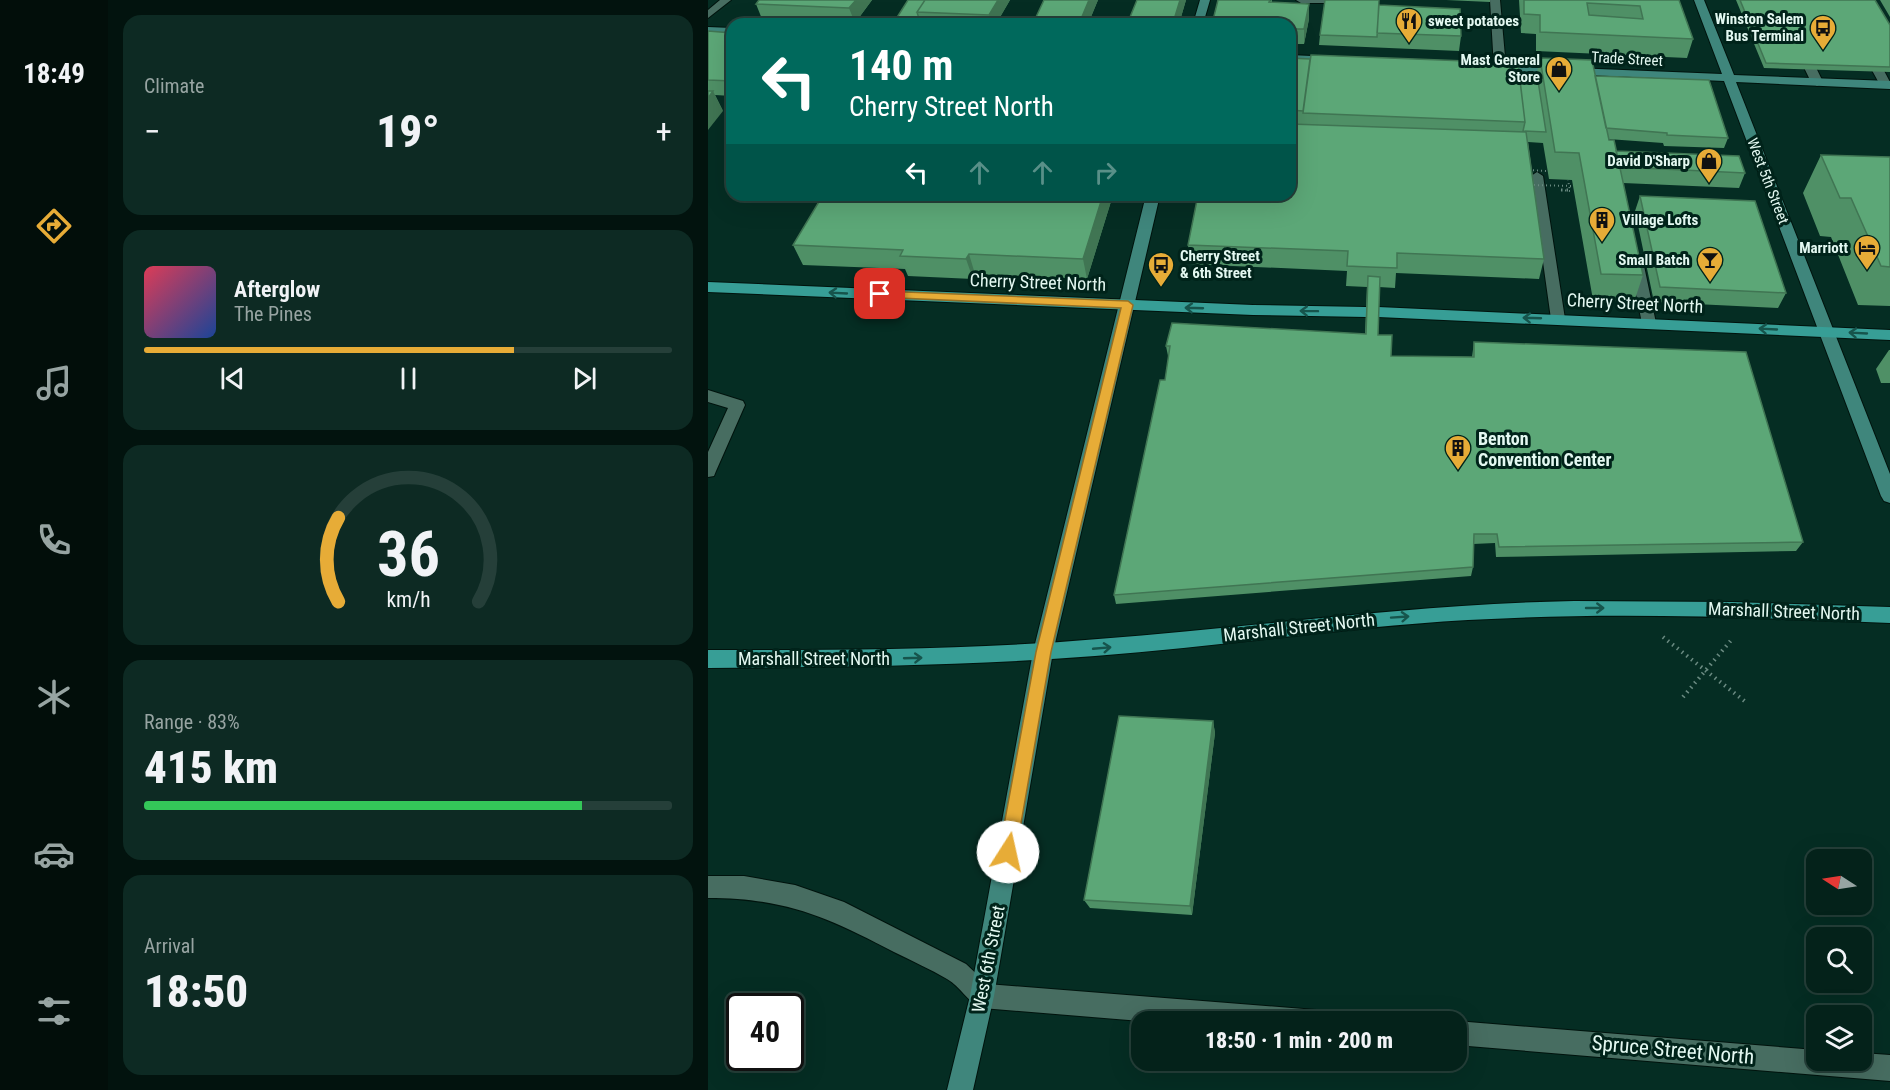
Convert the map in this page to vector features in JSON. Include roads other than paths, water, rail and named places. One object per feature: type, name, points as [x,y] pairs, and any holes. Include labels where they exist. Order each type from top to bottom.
[{"type":"main road","name":"Cherry Street North","points":[[708,287],[1128,305],[1558,319],[1890,335]]},
{"type":"main road","name":"Marshall Street North","points":[[708,659],[882,658],[1043,652],[1374,619],[1572,608],[1734,608],[1890,615]]},
{"type":"street","points":[[708,15],[726,0]]},
{"type":"street","points":[[1200,18],[1205,0]]},
{"type":"street","points":[[1301,0],[1343,0]]},
{"type":"street","name":"Trade Street","points":[[1495,0],[1494,68],[1888,85]]},
{"type":"street","name":"West 5th Street","points":[[1698,0],[1890,496]]},
{"type":"street","points":[[708,30],[726,31]]},
{"type":"street","points":[[1796,36],[1817,82]]},
{"type":"street","points":[[1860,38],[1888,85]]},
{"type":"street","points":[[1296,58],[1348,60]]},
{"type":"street","points":[[1524,69],[1526,91]]},
{"type":"street","points":[[1534,175],[1558,319]]},
{"type":"street","name":"West 6th Street","points":[[960,1090],[982,996],[1043,652],[1152,201]]},
{"type":"street","points":[[1631,242],[1650,323]]},
{"type":"street","points":[[708,396],[737,405],[708,471]]},
{"type":"street","points":[[708,887],[744,887],[795,896],[844,913],[958,972],[982,996],[1175,1011]]},
{"type":"street","name":"Spruce Street North","points":[[1467,1034],[1890,1068]]},
{"type":"place","name":"sweet potatoes","points":[[1409,44]]},
{"type":"place","name":"Winston Salem Bus Terminal","points":[[1823,51]]},
{"type":"place","name":"Mast General Store","points":[[1559,92]]},
{"type":"place","name":"David D'Sharp","points":[[1709,184]]},
{"type":"place","name":"Village Lofts","points":[[1602,243]]},
{"type":"place","name":"Marriott","points":[[1867,271]]},
{"type":"place","name":"Small Batch","points":[[1710,283]]},
{"type":"place","name":"Cherry Street & 6th Street","points":[[1161,288]]},
{"type":"place","name":"Benton Convention Center","points":[[1458,471]]}]
